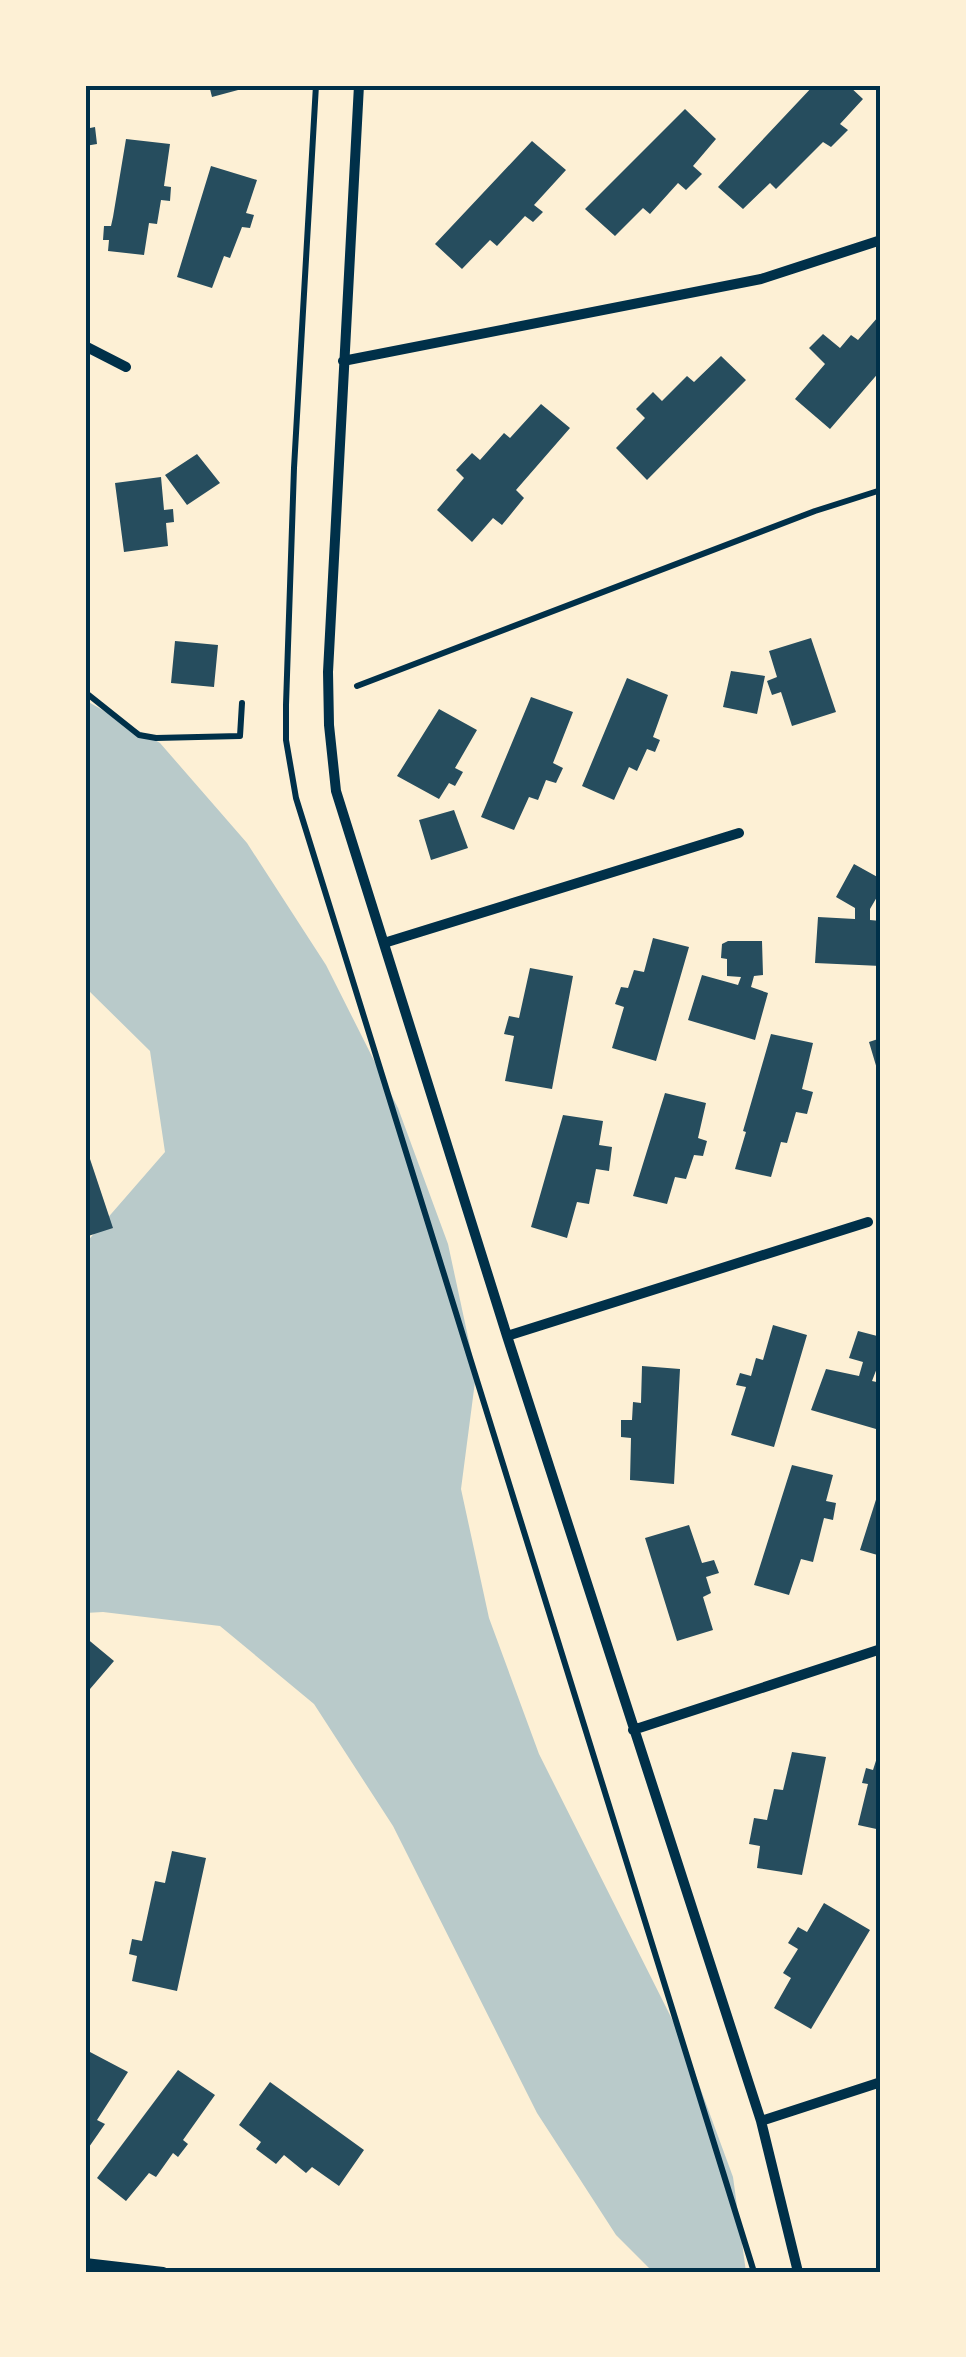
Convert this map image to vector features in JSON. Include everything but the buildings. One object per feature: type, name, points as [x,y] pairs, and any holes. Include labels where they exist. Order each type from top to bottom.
[{"type":"street","points":[[359,85],[328,672],[336,791],[507,1336],[761,2120],[798,2272]]},
{"type":"street","points":[[343,361],[761,278],[881,240]]},
{"type":"street","points":[[85,346],[126,367]]},
{"type":"street","points":[[384,943],[739,832]]},
{"type":"street","points":[[507,1336],[868,1222]]},
{"type":"street","points":[[633,1730],[881,1649]]},
{"type":"street","points":[[761,2120],[881,2082]]},
{"type":"street","points":[[85,2264],[162,2272]]},
{"type":"path","points":[[357,686],[797,518],[881,490]]},
{"type":"path","points":[[85,692],[139,734],[156,738],[240,736],[242,702]]},
{"type":"shaded area","points":[[85,700],[160,743],[247,843],[326,965],[398,1108],[448,1244],[476,1374],[461,1489],[489,1618],[539,1754],[683,2041],[733,2177],[746,2272],[653,2272],[616,2235],[537,2113],[393,1826],[314,1704],[220,1626],[85,1613],[85,1244],[165,1152],[150,1051],[85,987]]}]
